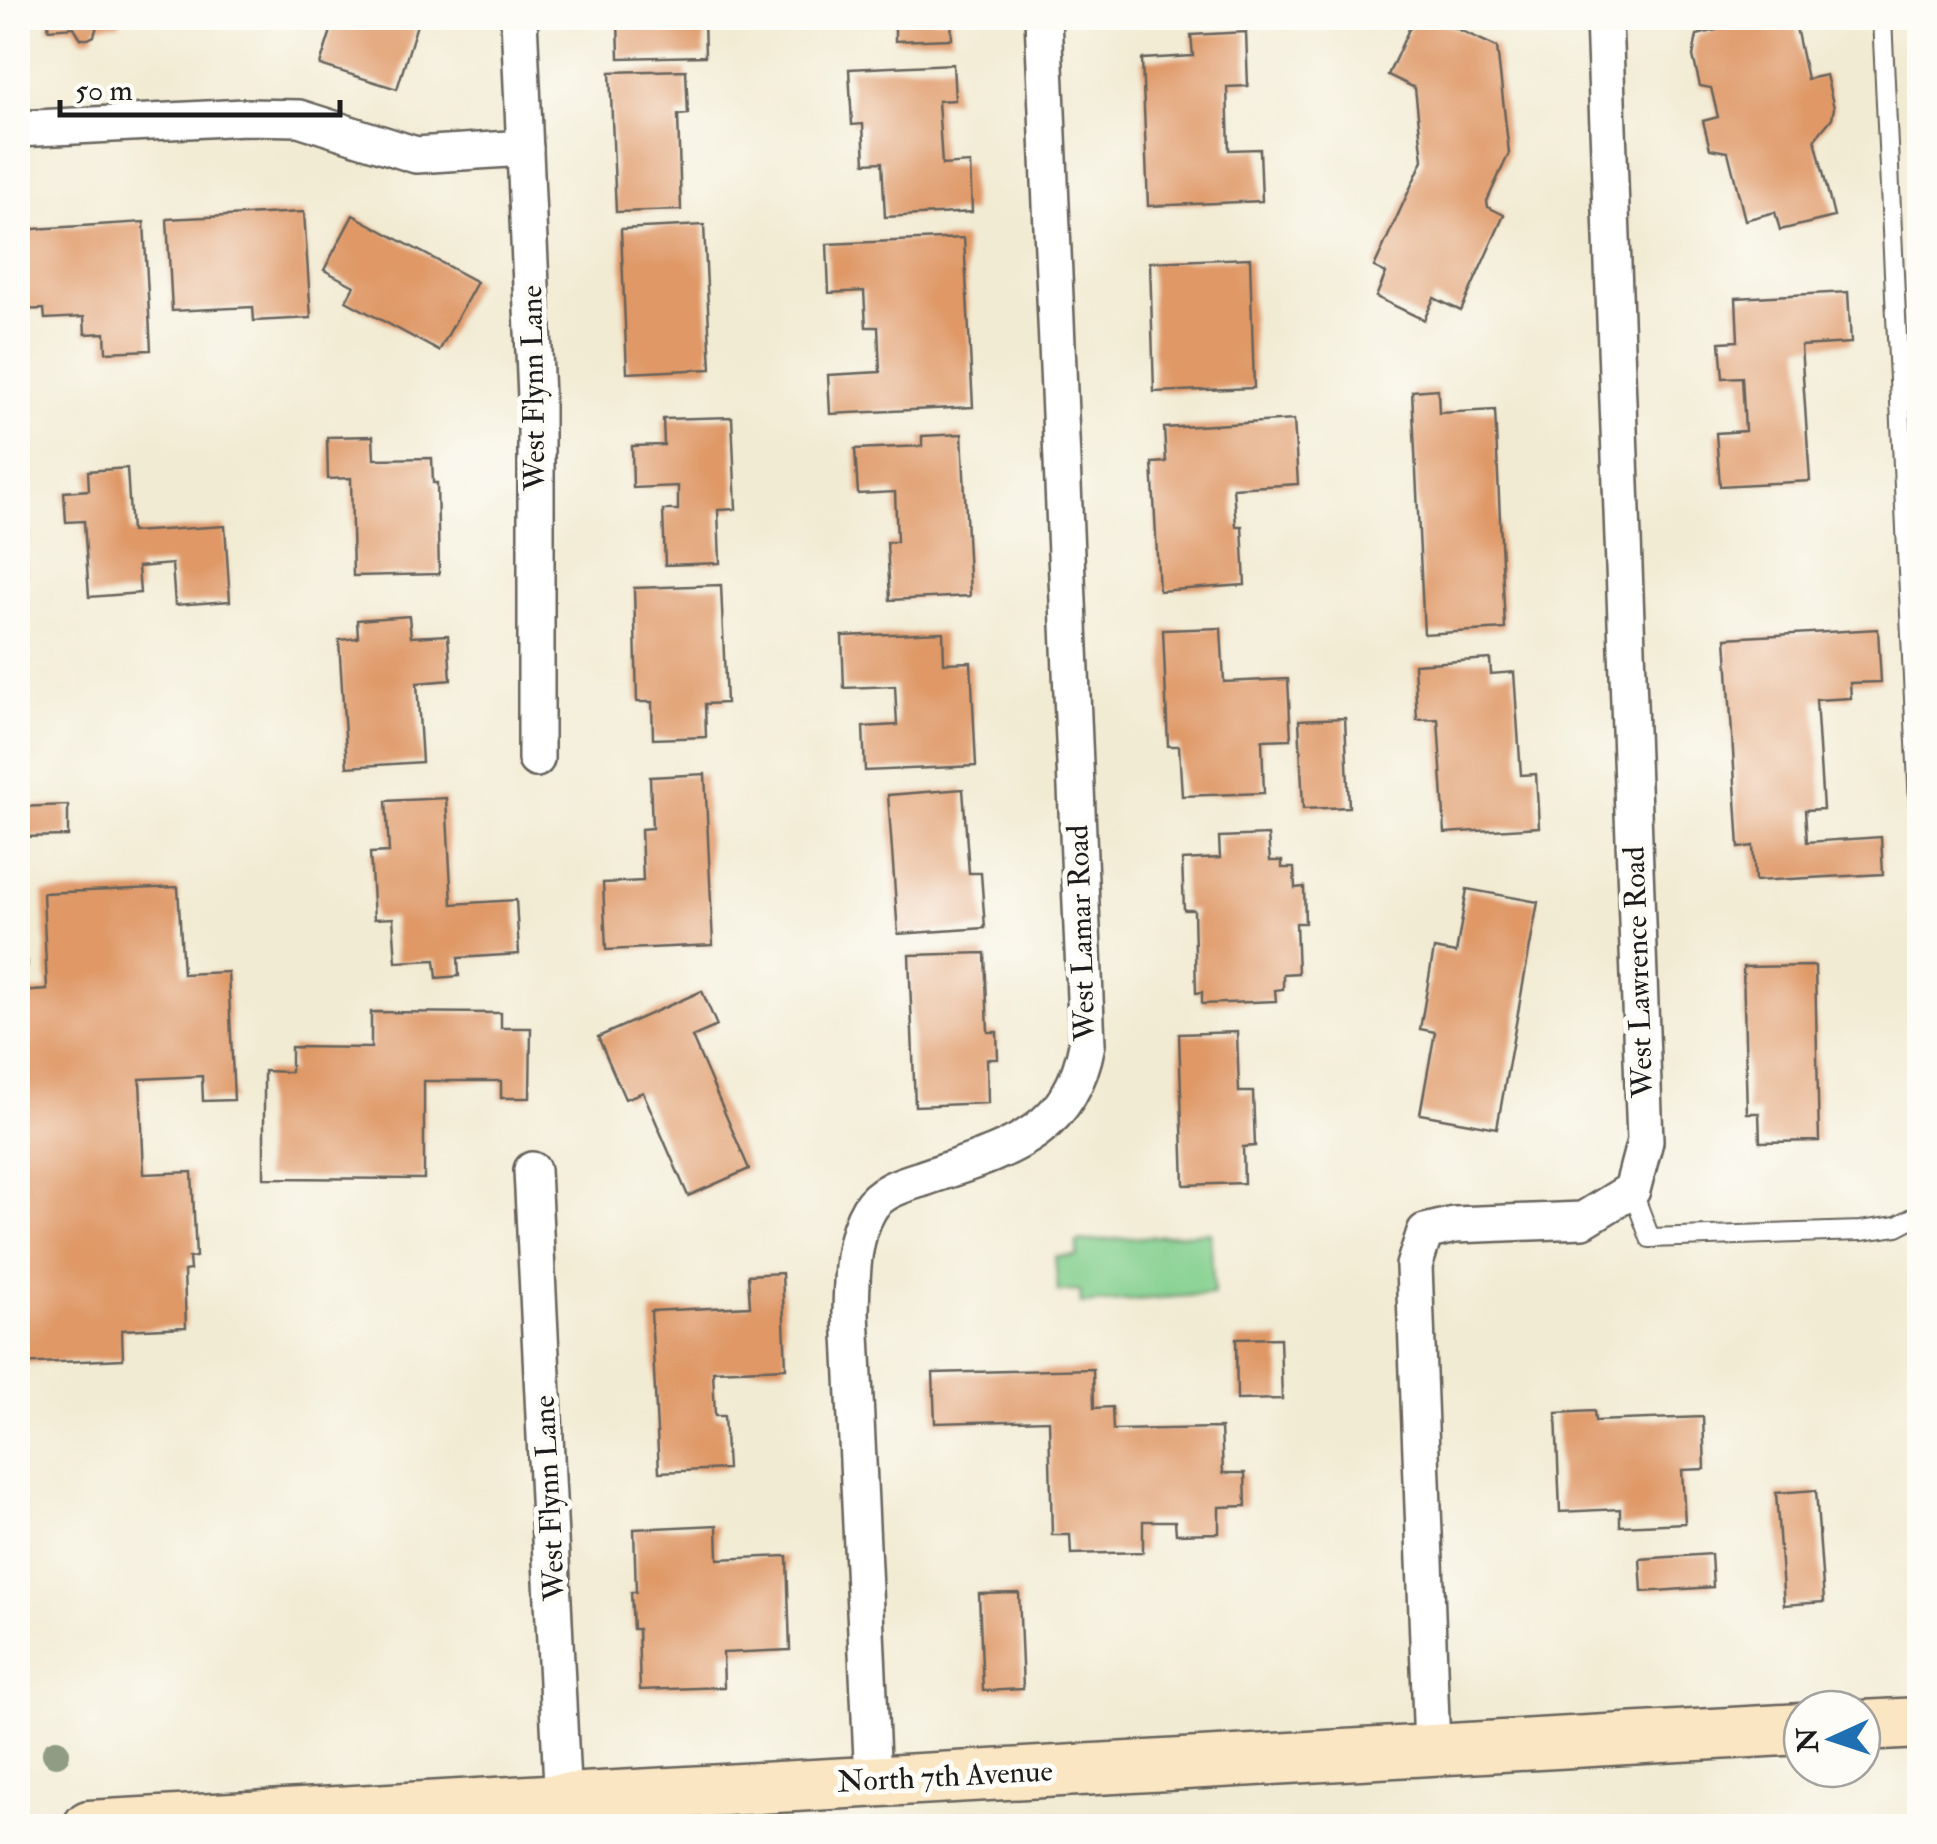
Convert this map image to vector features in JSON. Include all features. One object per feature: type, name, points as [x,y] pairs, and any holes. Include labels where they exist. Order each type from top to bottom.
[{"type":"main road","points":[[1882,1725],[1920,1723]]},
{"type":"main road","name":"North 7th Avenue","points":[[89,1826],[564,1813],[874,1780],[1782,1730]]},
{"type":"street","name":"West Flynn Lane","points":[[519,18],[536,398],[536,758]]},
{"type":"street","name":"West Lamar Road","points":[[874,1780],[852,1314],[857,1242],[866,1214],[882,1195],[1007,1149],[1042,1128],[1070,1094],[1087,1044],[1043,18]]},
{"type":"street","name":"West Lawrence Road","points":[[1604,18],[1644,1141],[1632,1190]]},
{"type":"street","points":[[18,129],[245,117],[299,118],[416,155],[525,148]]},
{"type":"street","name":"West Flynn Lane","points":[[532,1170],[564,1813]]},
{"type":"street","points":[[1432,1748],[1414,1266],[1425,1232],[1454,1226],[1583,1220],[1632,1190]]},
{"type":"lane","points":[[1882,18],[1920,826]]},
{"type":"lane","points":[[1632,1190],[1650,1238],[1861,1231],[1898,1226],[1920,1214]]},
{"type":"green space","points":[[1210,1232],[1214,1294],[1081,1304],[1080,1291],[1058,1292],[1055,1257],[1077,1256],[1077,1242]]},
{"type":"building","points":[[49,18],[119,18],[121,24],[97,26],[94,36],[81,39],[74,27],[48,29]]},
{"type":"building","points":[[335,18],[419,18],[397,89],[320,65]]},
{"type":"building","points":[[618,18],[704,18],[705,56],[619,58]]},
{"type":"building","points":[[895,18],[951,18],[952,39],[895,41]]},
{"type":"building","points":[[1414,18],[1434,18],[1497,47],[1509,153],[1487,201],[1488,207],[1504,215],[1461,311],[1434,298],[1424,320],[1376,297],[1386,273],[1374,267],[1423,160],[1415,88],[1388,75]]},
{"type":"building","points":[[1713,18],[1794,18],[1807,79],[1826,75],[1834,108],[1832,118],[1815,139],[1834,217],[1780,230],[1775,212],[1745,220],[1728,152],[1710,149],[1703,121],[1718,117],[1711,88],[1700,86],[1693,56],[1697,35],[1716,30]]},
{"type":"building","points":[[1246,32],[1248,86],[1227,87],[1229,150],[1260,149],[1262,201],[1148,206],[1142,59],[1193,56],[1191,35]]},
{"type":"building","points":[[953,64],[955,100],[938,101],[942,165],[970,163],[972,212],[885,217],[882,162],[865,163],[863,124],[852,125],[849,69]]},
{"type":"building","points":[[686,70],[688,114],[678,115],[681,210],[616,212],[610,72]]},
{"type":"building","points":[[304,212],[311,318],[254,321],[253,307],[172,311],[167,219]]},
{"type":"building","points":[[353,215],[477,282],[439,351],[346,301],[354,286],[324,270]]},
{"type":"building","points":[[144,222],[151,350],[106,352],[105,333],[85,334],[84,317],[45,319],[44,309],[18,310],[18,230]]},
{"type":"building","points":[[704,225],[711,369],[627,373],[621,229]]},
{"type":"building","points":[[964,238],[973,407],[830,414],[828,375],[880,372],[878,327],[866,327],[864,291],[829,293],[827,244]]},
{"type":"building","points":[[1250,258],[1254,388],[1154,392],[1150,262]]},
{"type":"building","points":[[1848,292],[1851,343],[1801,346],[1810,481],[1720,486],[1716,433],[1745,431],[1742,377],[1723,378],[1720,342],[1738,341],[1736,298]]},
{"type":"building","points":[[1438,389],[1439,413],[1495,410],[1505,629],[1424,634],[1412,391]]},
{"type":"building","points":[[732,417],[736,509],[718,510],[720,563],[665,565],[663,510],[678,510],[678,486],[633,488],[632,446],[664,445],[663,419]]},
{"type":"building","points":[[1294,420],[1298,484],[1233,488],[1236,526],[1242,526],[1245,585],[1159,591],[1152,463],[1166,462],[1164,428]]},
{"type":"building","points":[[962,434],[970,596],[890,600],[887,542],[897,542],[895,492],[858,494],[855,449],[922,446],[922,436]]},
{"type":"building","points":[[373,436],[374,459],[432,458],[433,483],[437,483],[439,574],[353,576],[351,478],[328,479],[327,437]]},
{"type":"building","points":[[127,468],[131,532],[225,526],[230,601],[175,605],[172,564],[138,567],[140,593],[89,597],[84,521],[66,522],[64,492],[89,490],[88,471]]},
{"type":"building","points":[[24,536],[27,576],[18,577],[18,537]]},
{"type":"building","points":[[721,585],[726,703],[705,704],[706,737],[653,739],[652,702],[637,702],[634,588]]},
{"type":"building","points":[[409,616],[411,637],[448,635],[451,680],[417,683],[422,762],[347,767],[339,640],[358,638],[357,620]]},
{"type":"building","points":[[1221,628],[1224,682],[1288,679],[1291,739],[1262,740],[1264,793],[1182,796],[1179,746],[1168,746],[1163,630]]},
{"type":"building","points":[[1878,629],[1881,682],[1850,683],[1851,698],[1816,700],[1823,809],[1805,810],[1807,842],[1881,837],[1883,874],[1755,881],[1753,846],[1739,848],[1726,638]]},
{"type":"building","points":[[943,632],[944,663],[971,662],[976,766],[865,771],[863,727],[897,725],[895,686],[844,688],[842,636]]},
{"type":"building","points":[[1490,659],[1491,674],[1514,672],[1521,775],[1536,774],[1539,827],[1445,833],[1438,719],[1417,720],[1414,664]]},
{"type":"building","points":[[1345,718],[1349,807],[1303,809],[1299,720]]},
{"type":"building","points":[[705,774],[713,945],[606,950],[603,883],[643,881],[641,829],[652,828],[650,777]]},
{"type":"building","points":[[963,789],[969,873],[981,873],[985,928],[898,934],[888,795]]},
{"type":"building","points":[[446,798],[452,904],[516,900],[519,954],[458,958],[459,976],[437,978],[435,960],[396,962],[393,918],[374,919],[370,853],[389,852],[386,801]]},
{"type":"building","points":[[68,805],[68,836],[18,837],[18,807]]},
{"type":"building","points":[[1268,835],[1270,861],[1282,861],[1282,868],[1294,868],[1295,888],[1304,887],[1305,923],[1296,923],[1298,973],[1283,974],[1283,989],[1275,990],[1276,1001],[1202,1004],[1202,992],[1196,993],[1194,910],[1184,910],[1182,860],[1220,858],[1219,837]]},
{"type":"building","points":[[178,887],[183,974],[228,972],[234,1100],[203,1101],[202,1076],[140,1079],[144,1174],[192,1172],[196,1257],[189,1258],[190,1270],[184,1271],[186,1327],[122,1330],[123,1359],[18,1364],[18,992],[47,990],[43,893]]},
{"type":"building","points":[[1467,889],[1538,902],[1497,1128],[1420,1114],[1435,1032],[1420,1029],[1434,949],[1456,953]]},
{"type":"building","points":[[985,953],[988,1032],[997,1032],[998,1059],[987,1059],[988,1103],[915,1106],[909,955]]},
{"type":"building","points":[[1815,966],[1819,1141],[1760,1142],[1759,1113],[1747,1113],[1743,967]]},
{"type":"building","points":[[702,991],[717,1026],[692,1037],[749,1169],[688,1196],[643,1092],[625,1099],[598,1037]]},
{"type":"building","points":[[371,1012],[501,1013],[501,1028],[531,1028],[530,1098],[501,1098],[501,1081],[424,1081],[424,1179],[264,1178],[264,1071],[291,1072],[291,1047],[371,1048]]},
{"type":"building","points":[[1237,1032],[1239,1092],[1253,1092],[1255,1146],[1243,1147],[1244,1183],[1184,1185],[1179,1034]]},
{"type":"building","points":[[782,1273],[786,1368],[713,1371],[715,1416],[724,1416],[727,1469],[659,1472],[651,1311],[750,1306],[748,1275]]},
{"type":"building","points":[[1280,1338],[1282,1399],[1237,1400],[1236,1339]]},
{"type":"building","points":[[1093,1369],[1094,1408],[1112,1407],[1113,1430],[1221,1428],[1223,1473],[1245,1473],[1246,1506],[1219,1507],[1219,1533],[1176,1534],[1175,1521],[1143,1521],[1143,1552],[1071,1554],[1070,1535],[1052,1535],[1049,1420],[935,1423],[933,1373]]},
{"type":"building","points":[[1594,1411],[1595,1421],[1703,1417],[1705,1469],[1682,1470],[1685,1523],[1620,1526],[1620,1509],[1560,1512],[1556,1413]]},
{"type":"building","points":[[1816,1490],[1824,1602],[1784,1605],[1776,1493]]},
{"type":"building","points":[[717,1525],[718,1559],[787,1556],[790,1650],[723,1653],[724,1687],[640,1690],[638,1629],[633,1629],[631,1592],[636,1592],[634,1529]]},
{"type":"building","points":[[1711,1554],[1713,1587],[1642,1592],[1640,1559]]},
{"type":"building","points":[[1019,1593],[1023,1689],[983,1691],[979,1594]]}]
